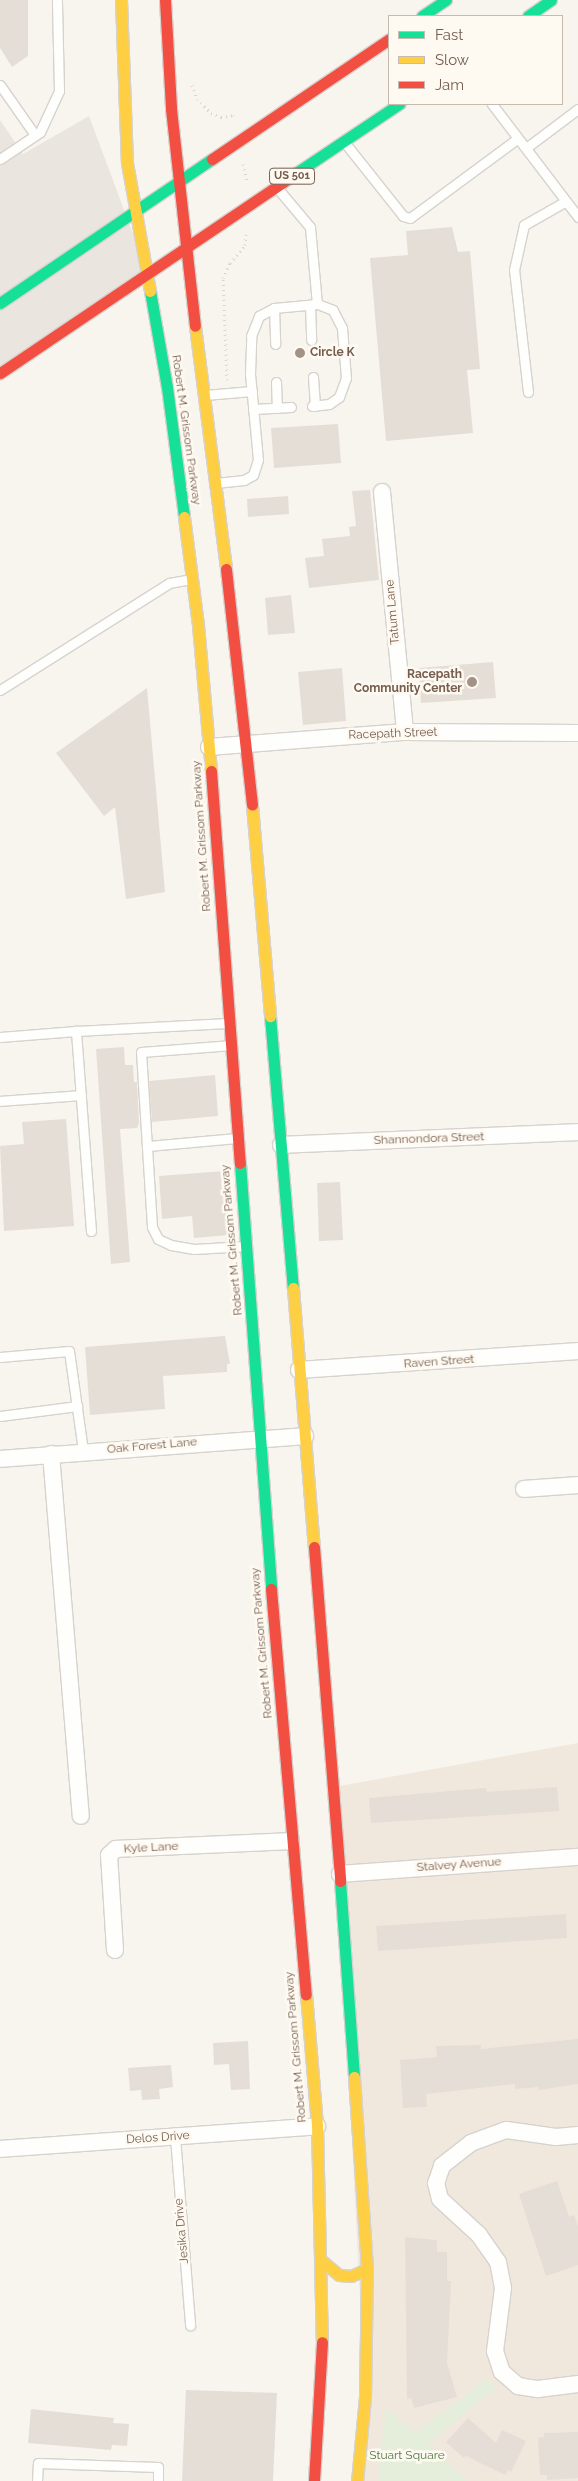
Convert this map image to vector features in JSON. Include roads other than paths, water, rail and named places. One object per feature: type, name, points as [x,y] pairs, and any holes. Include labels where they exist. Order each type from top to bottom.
[{"type":"main road","name":"Robert M. Grissom Parkway","points":[[121,0],[124,121],[135,212],[148,274],[167,386],[192,579],[209,747],[232,1045],[258,1437],[291,1841],[317,2126],[322,2345],[314,2481]]},
{"type":"main road","name":"Robert M. Grissom Parkway","points":[[165,0],[186,248],[248,744],[340,1874],[367,2270],[365,2397],[357,2481]]},
{"type":"main road","points":[[424,15],[446,0]]},
{"type":"main road","points":[[529,15],[551,0]]},
{"type":"main road","points":[[0,303],[180,183],[388,40]]},
{"type":"main road","name":"US 501","points":[[0,373],[397,105]]},
{"type":"main road","points":[[320,2260],[339,2275],[351,2276],[367,2270]]},
{"type":"street","name":"Tatum Lane","points":[[382,492],[405,732]]},
{"type":"street","name":"Racepath Street","points":[[209,747],[405,732],[578,733]]},
{"type":"street","name":"Shannondora Street","points":[[281,1145],[578,1132]]},
{"type":"street","name":"Raven Street","points":[[299,1370],[578,1351]]},
{"type":"street","name":"Oak Forest Lane","points":[[0,1459],[258,1437],[305,1436]]},
{"type":"street","points":[[51,1454],[81,1816]]},
{"type":"street","points":[[524,1489],[578,1485]]},
{"type":"street","name":"Kyle Lane","points":[[115,1950],[108,1855],[116,1849],[291,1841]]},
{"type":"street","name":"Stalvey Avenue","points":[[340,1874],[578,1857]]},
{"type":"street","name":"Delos Drive","points":[[0,2149],[317,2126]]},
{"type":"street","points":[[578,2135],[556,2137],[506,2130],[471,2143],[442,2166],[436,2183],[440,2199],[479,2234],[498,2262],[503,2288],[495,2351],[502,2372],[518,2386],[538,2389],[578,2384]]},
{"type":"lane","points":[[0,159],[40,132],[59,90],[57,0]]},
{"type":"lane","points":[[0,85],[35,135]]},
{"type":"lane","points":[[493,105],[578,217]]},
{"type":"lane","points":[[526,148],[578,109]]},
{"type":"lane","points":[[343,141],[403,216],[410,218],[518,138]]},
{"type":"lane","points":[[276,187],[310,227],[313,305],[312,340]]},
{"type":"lane","points":[[528,392],[514,270],[524,225],[566,201]]},
{"type":"lane","points":[[214,483],[244,480],[253,475],[258,460],[253,409],[250,336],[259,316],[274,308],[313,305],[333,310],[342,328],[346,378],[339,397],[329,404],[314,406],[313,377]]},
{"type":"lane","points":[[274,308],[275,344]]},
{"type":"lane","points":[[276,382],[278,408]]},
{"type":"lane","points":[[203,395],[252,391]]},
{"type":"lane","points":[[253,409],[291,407]]},
{"type":"lane","points":[[0,690],[169,583],[192,579]]},
{"type":"lane","points":[[0,1037],[230,1022]]},
{"type":"lane","points":[[76,1031],[91,1231]]},
{"type":"lane","points":[[232,1045],[141,1052],[152,1227],[158,1239],[171,1245],[194,1249],[246,1246]]},
{"type":"lane","points":[[0,1101],[81,1095]]},
{"type":"lane","points":[[148,1146],[237,1138]]},
{"type":"lane","points":[[0,1357],[69,1351],[84,1451]]},
{"type":"lane","points":[[0,1416],[77,1406]]},
{"type":"lane","name":"Jesika Drive","points":[[175,2137],[190,2325]]},
{"type":"lane","points":[[37,2481],[38,2463],[158,2467],[158,2481]]},
{"type":"place","name":"Circle K","points":[[300,353]]},
{"type":"place","name":"Racepath Community Center","points":[[472,682]]},
{"type":"park label","name":"Stuart Square","points":[[407,2456]]}]
